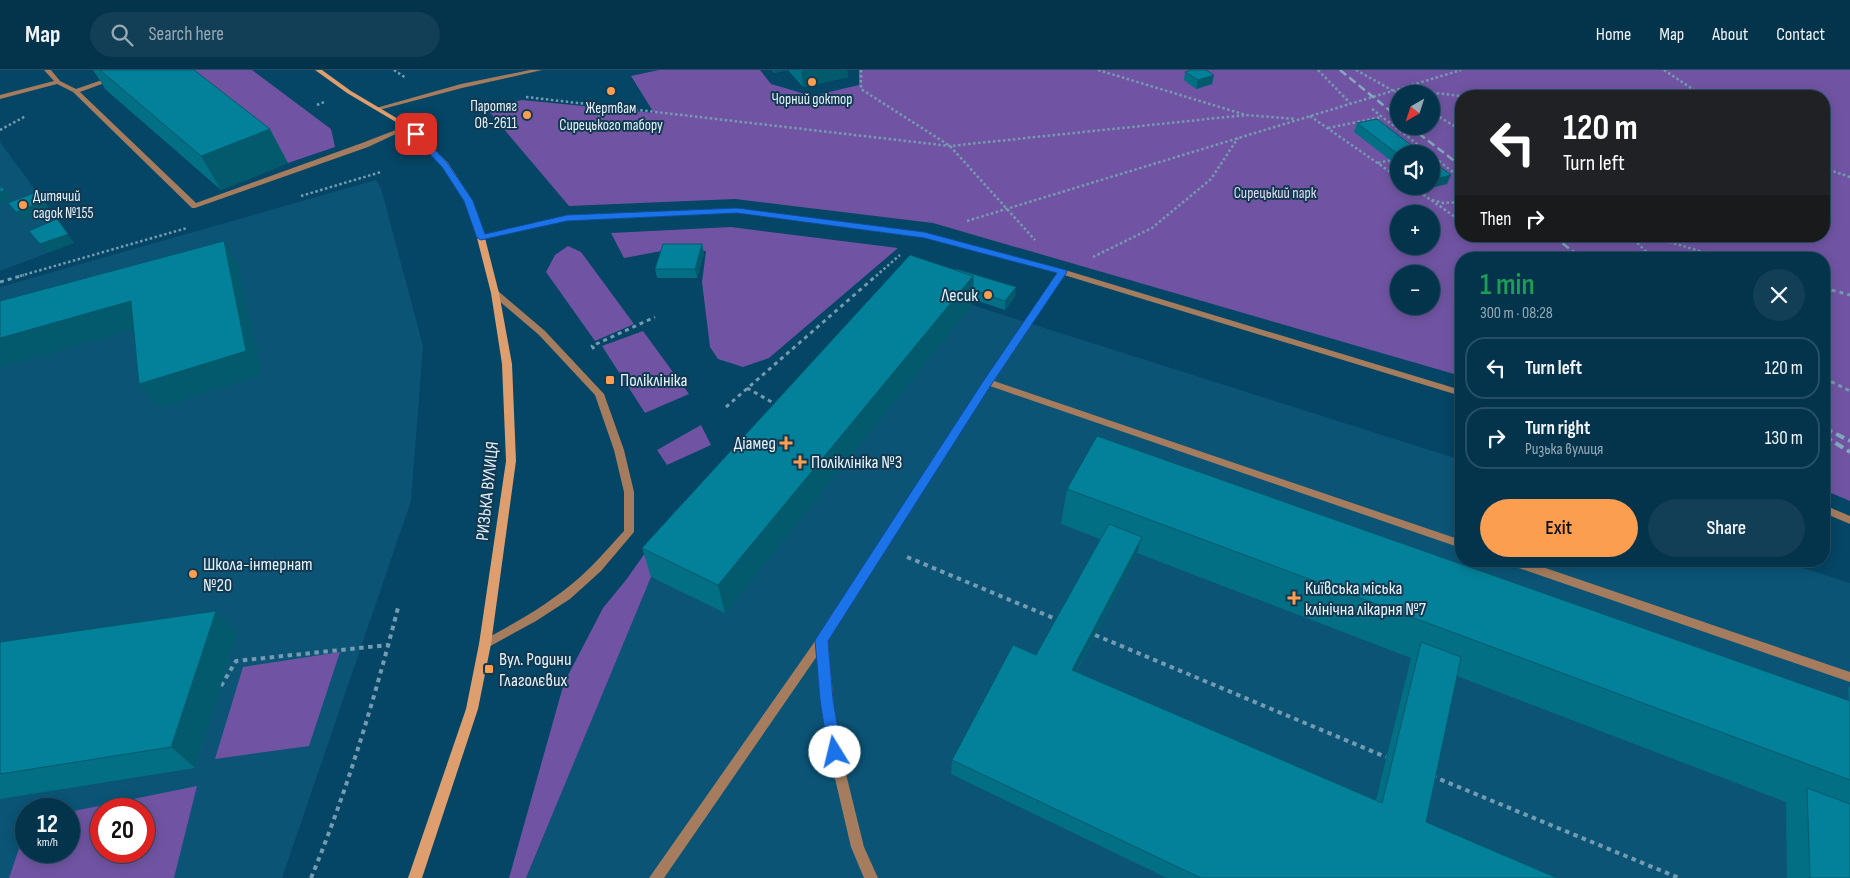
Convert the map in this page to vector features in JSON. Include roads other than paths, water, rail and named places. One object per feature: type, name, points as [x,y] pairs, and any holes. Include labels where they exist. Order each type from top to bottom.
[{"type":"street","points":[[46,70],[58,82],[75,91],[195,206],[365,145],[408,127]]},
{"type":"street","points":[[75,91],[137,70]]},
{"type":"street","name":"РИЗЬКА ВУЛИЦЯ","points":[[318,70],[349,92],[380,108],[408,127],[424,141],[445,166],[468,201],[481,238],[495,293],[508,364],[512,461],[485,644],[472,709],[415,878]]},
{"type":"street","points":[[380,108],[461,86],[539,70]]},
{"type":"street","points":[[0,97],[58,82]]},
{"type":"street","points":[[481,238],[567,218],[737,211],[924,235],[1062,272],[1455,391]]},
{"type":"street","points":[[656,878],[822,640],[988,382],[1062,272]]},
{"type":"street","points":[[485,644],[520,627],[576,587],[629,532],[629,492],[619,450],[599,394],[542,334],[495,293]]},
{"type":"street","points":[[988,382],[1455,542]]},
{"type":"street","points":[[1830,512],[1850,520]]},
{"type":"street","points":[[1529,567],[1850,677]]},
{"type":"street","points":[[822,640],[826,700],[838,770],[861,862],[871,878]]},
{"type":"railway","points":[[1340,70],[1390,111]]},
{"type":"railway","points":[[1421,135],[1455,161]]},
{"type":"railway","points":[[1561,242],[1574,252]]},
{"type":"railway","points":[[1830,431],[1850,441]]},
{"type":"railway","points":[[1830,440],[1850,452]]},
{"type":"place","name":"Чорний доктор","points":[[812,82]]},
{"type":"place","name":"Жертвам Сирецького табору","points":[[611,91]]},
{"type":"place","name":"Паротяг Ов-2611","points":[[527,115]]},
{"type":"place","name":"Дитячий садок №155","points":[[23,205]]},
{"type":"place","name":"Лесик","points":[[988,295]]},
{"type":"place","name":"Поліклініка","points":[[610,380]]},
{"type":"place","name":"Діамед","points":[[786,443]]},
{"type":"place","name":"Поліклініка №3","points":[[800,462]]},
{"type":"place","name":"Школа-інтернат №20","points":[[193,574]]},
{"type":"place","name":"Київська міська клінічна лікарня №7","points":[[1294,598]]},
{"type":"place","name":"Вул. Родини Глаголєвих","points":[[489,669]]},
{"type":"park label","name":"Сирецький парк","points":[[1275,193]]}]
